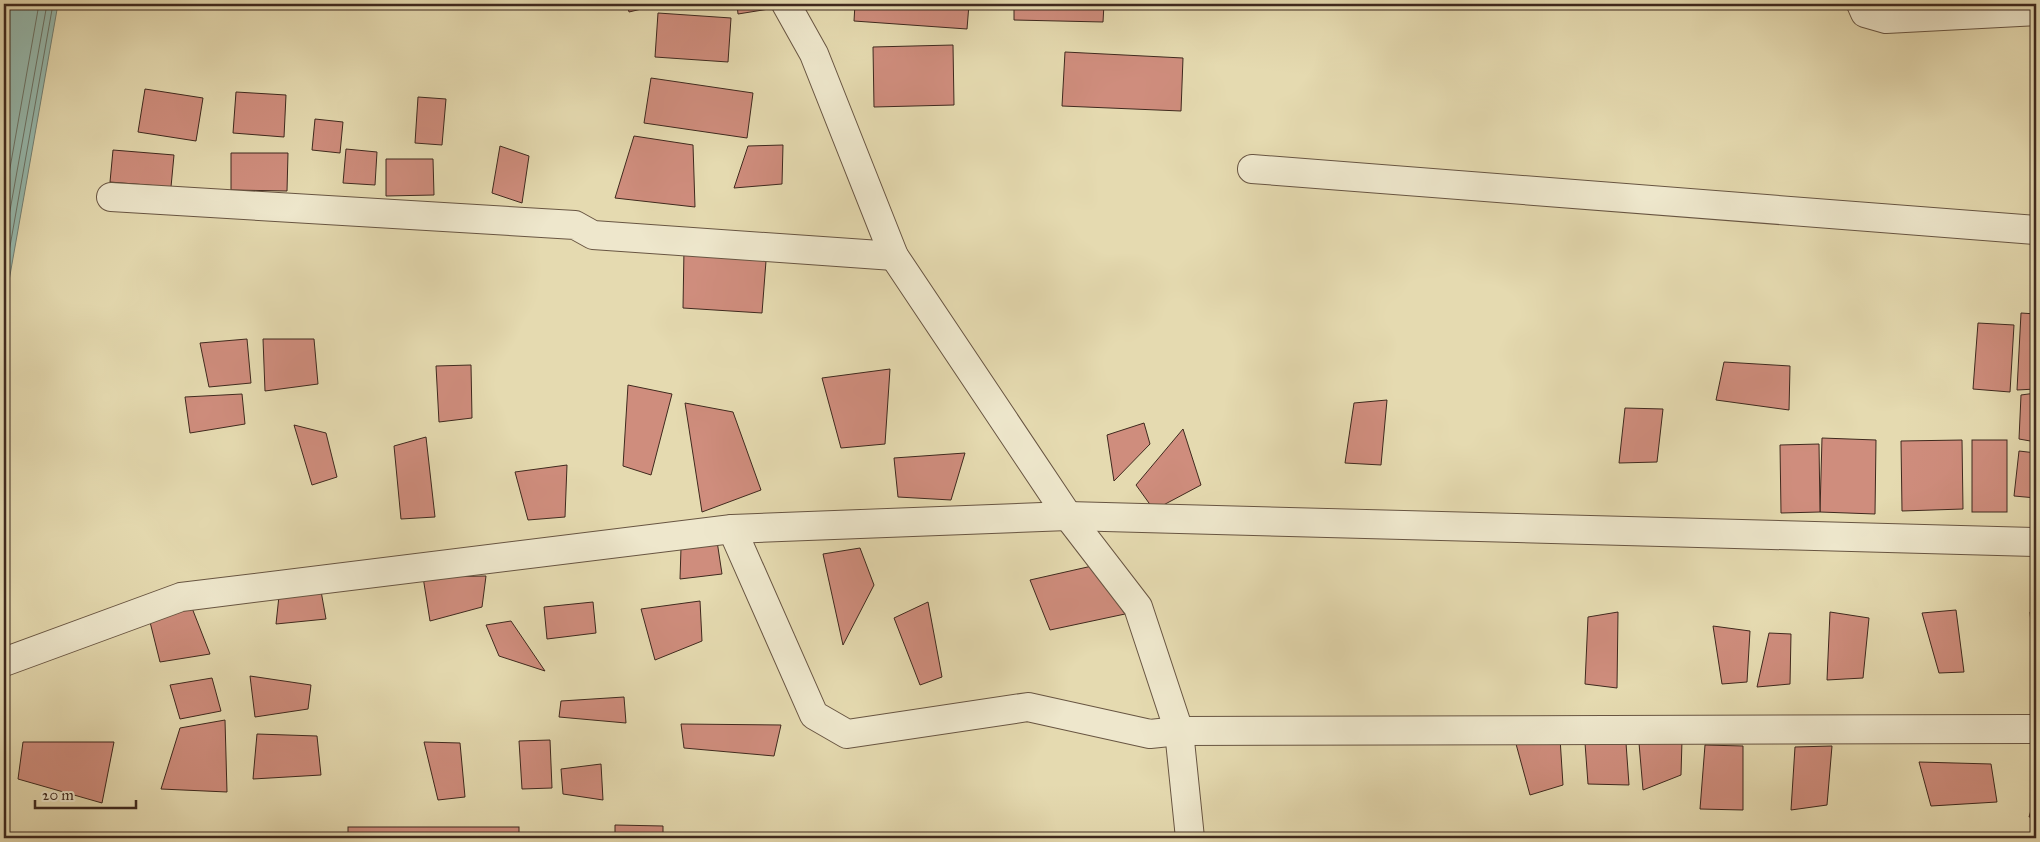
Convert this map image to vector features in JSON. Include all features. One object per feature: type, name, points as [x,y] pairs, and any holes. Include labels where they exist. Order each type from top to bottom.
[{"type":"street","points":[[786,4],[814,54],[894,256],[1068,516],[1138,607],[1179,731],[1190,838]]},
{"type":"street","points":[[1861,4],[1865,13],[1886,19],[2036,11]]},
{"type":"street","points":[[1252,169],[2036,230]]},
{"type":"street","points":[[111,198],[575,225],[593,235],[894,256]]},
{"type":"street","points":[[4,662],[181,598],[732,529],[1068,516],[2036,542]]},
{"type":"street","points":[[732,529],[814,715],[847,734],[1028,706],[1150,734],[1179,731],[2036,729]]},
{"type":"water","points":[[4,4],[58,4],[4,309]]},
{"type":"building","points":[[627,4],[658,4],[658,5],[629,12]]},
{"type":"building","points":[[737,4],[768,4],[769,9],[738,14]]},
{"type":"building","points":[[855,4],[969,4],[967,29],[854,21]]},
{"type":"building","points":[[1014,4],[1104,4],[1103,22],[1014,20]]},
{"type":"building","points":[[658,13],[731,18],[728,62],[655,57]]},
{"type":"building","points":[[953,45],[954,105],[874,107],[873,47]]},
{"type":"building","points":[[1065,52],[1183,58],[1181,111],[1062,106]]},
{"type":"building","points":[[651,78],[753,93],[747,138],[644,123]]},
{"type":"building","points":[[145,89],[203,98],[196,141],[138,132]]},
{"type":"building","points":[[236,92],[286,95],[284,137],[233,133]]},
{"type":"building","points":[[418,97],[446,99],[442,145],[415,143]]},
{"type":"building","points":[[315,119],[343,122],[340,153],[312,150]]},
{"type":"building","points":[[634,136],[693,145],[695,207],[615,198]]},
{"type":"building","points":[[783,145],[782,184],[734,188],[748,146]]},
{"type":"building","points":[[500,146],[529,156],[522,203],[492,193]]},
{"type":"building","points":[[346,149],[377,152],[375,185],[343,183]]},
{"type":"building","points":[[113,150],[174,155],[171,187],[110,182]]},
{"type":"building","points":[[231,153],[288,153],[287,191],[231,190]]},
{"type":"building","points":[[386,159],[433,159],[434,195],[386,196]]},
{"type":"building","points":[[684,249],[766,261],[762,313],[683,308]]},
{"type":"building","points":[[2021,313],[2036,314],[2036,389],[2017,390]]},
{"type":"building","points":[[1978,323],[2014,325],[2010,392],[1973,389]]},
{"type":"building","points":[[247,339],[251,383],[209,387],[200,343]]},
{"type":"building","points":[[263,339],[314,339],[318,384],[265,391]]},
{"type":"building","points":[[1724,362],[1790,366],[1789,410],[1716,400]]},
{"type":"building","points":[[471,365],[472,418],[439,422],[436,366]]},
{"type":"building","points":[[890,369],[885,444],[841,448],[822,378]]},
{"type":"building","points":[[628,385],[672,394],[651,475],[623,466]]},
{"type":"building","points":[[2036,393],[2036,442],[2019,439],[2021,395]]},
{"type":"building","points":[[242,394],[245,424],[190,433],[185,397]]},
{"type":"building","points":[[1387,400],[1381,465],[1345,463],[1354,403]]},
{"type":"building","points":[[685,403],[733,412],[761,490],[702,512]]},
{"type":"building","points":[[1625,408],[1663,409],[1657,462],[1619,463]]},
{"type":"building","points":[[1144,423],[1150,444],[1114,481],[1107,435]]},
{"type":"building","points":[[294,425],[326,433],[337,477],[312,485]]},
{"type":"building","points":[[1183,429],[1201,485],[1154,510],[1136,485]]},
{"type":"building","points":[[426,437],[435,517],[401,519],[394,446]]},
{"type":"building","points":[[1822,438],[1876,440],[1875,514],[1820,512]]},
{"type":"building","points":[[1962,440],[1963,509],[1902,511],[1901,441]]},
{"type":"building","points":[[1972,440],[2007,440],[2007,512],[1972,512]]},
{"type":"building","points":[[1819,444],[1820,512],[1781,513],[1780,445]]},
{"type":"building","points":[[2019,451],[2036,453],[2036,498],[2014,496]]},
{"type":"building","points":[[965,453],[951,500],[898,497],[894,458]]},
{"type":"building","points":[[567,465],[565,517],[528,520],[515,472]]},
{"type":"building","points":[[717,541],[722,574],[680,579],[681,548]]},
{"type":"building","points":[[860,548],[874,585],[843,645],[823,554]]},
{"type":"building","points":[[1092,566],[1125,614],[1050,630],[1030,580]]},
{"type":"building","points":[[486,576],[482,607],[430,621],[423,577]]},
{"type":"building","points":[[321,591],[326,619],[276,624],[279,596]]},
{"type":"building","points":[[700,601],[702,641],[655,660],[641,609]]},
{"type":"building","points":[[593,602],[596,633],[547,639],[544,607]]},
{"type":"building","points":[[928,602],[942,677],[920,685],[894,618]]},
{"type":"building","points":[[192,608],[210,654],[160,662],[150,622]]},
{"type":"building","points":[[1956,610],[1964,672],[1939,673],[1922,613]]},
{"type":"building","points":[[1618,612],[1617,688],[1585,684],[1588,617]]},
{"type":"building","points":[[1830,612],[1869,618],[1863,678],[1827,680]]},
{"type":"building","points":[[2030,612],[2036,613],[2036,681]]},
{"type":"building","points":[[511,621],[545,671],[499,656],[486,625]]},
{"type":"building","points":[[1713,626],[1750,631],[1747,682],[1722,684]]},
{"type":"building","points":[[1769,633],[1791,634],[1790,684],[1757,687]]},
{"type":"building","points":[[250,676],[311,685],[308,709],[255,717]]},
{"type":"building","points":[[212,678],[221,711],[180,719],[170,685]]},
{"type":"building","points":[[624,697],[626,723],[559,717],[561,701]]},
{"type":"building","points":[[225,720],[227,792],[161,789],[180,728]]},
{"type":"building","points":[[681,724],[781,725],[774,756],[684,748]]},
{"type":"building","points":[[257,734],[317,736],[321,775],[253,779]]},
{"type":"building","points":[[1560,738],[1563,785],[1530,795],[1516,744]]},
{"type":"building","points":[[550,740],[552,788],[522,789],[519,741]]},
{"type":"building","points":[[1682,740],[1681,775],[1643,790],[1639,743]]},
{"type":"building","points":[[23,742],[114,742],[102,803],[18,779]]},
{"type":"building","points":[[424,742],[460,743],[465,797],[438,800]]},
{"type":"building","points":[[1585,743],[1626,743],[1629,785],[1588,784]]},
{"type":"building","points":[[1705,745],[1743,746],[1743,810],[1700,809]]},
{"type":"building","points":[[1832,746],[1827,805],[1791,810],[1795,747]]},
{"type":"building","points":[[1919,762],[1991,764],[1997,802],[1931,806]]},
{"type":"building","points":[[601,764],[603,800],[563,794],[561,769]]},
{"type":"building","points":[[2036,793],[2036,817],[2029,817]]},
{"type":"building","points":[[615,825],[663,826],[663,838],[615,838]]},
{"type":"building","points":[[348,827],[519,827],[519,838],[348,838]]}]
